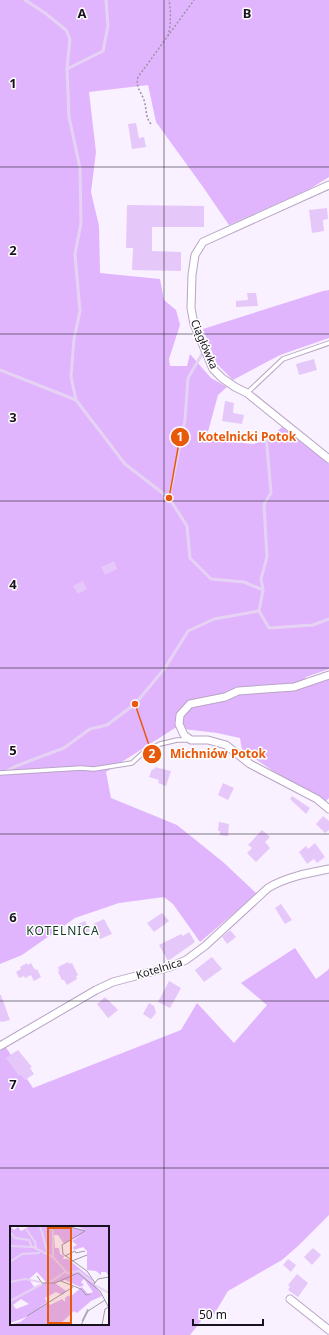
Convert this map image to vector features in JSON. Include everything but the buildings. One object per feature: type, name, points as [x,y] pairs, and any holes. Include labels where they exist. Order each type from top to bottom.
[{"type":"street","name":"Ciągłówka","points":[[329,185],[203,242],[195,255],[191,294],[191,308],[194,324],[213,369],[222,378],[247,393],[329,459]]},
{"type":"street","points":[[329,675],[294,687],[238,691],[225,697],[190,704],[180,715],[179,724],[184,735],[191,740],[208,740],[226,745],[250,764],[317,799],[329,809]]},
{"type":"street","name":"Kotelnica","points":[[0,1046],[96,990],[113,982],[170,967],[186,960],[210,942],[268,888],[276,883],[329,869]]},
{"type":"street","points":[[290,1299],[329,1330]]},
{"type":"lane","points":[[247,393],[283,359],[329,343]]},
{"type":"lane","points":[[0,773],[81,768],[94,769],[132,763],[145,751],[160,744],[177,740],[191,740]]},
{"type":"path","points":[[167,37],[170,27],[171,10],[169,0]]},
{"type":"path","points":[[151,124],[147,120],[144,100],[138,88],[137,80],[140,73],[194,0]]},
{"type":"shaded area","points":[[0,0],[329,0],[329,177],[308,190],[229,225],[156,122],[148,85],[89,92],[96,152],[91,192],[99,226],[100,273],[160,279],[164,300],[176,310],[180,325],[169,359],[170,366],[187,366],[190,354],[211,378],[227,387],[218,395],[206,439],[253,444],[268,440],[282,427],[329,464],[329,669],[306,677],[301,685],[329,678],[329,798],[325,802],[314,794],[279,775],[242,750],[240,738],[217,733],[175,728],[106,772],[111,798],[177,825],[223,862],[257,894],[200,942],[173,904],[164,897],[119,903],[75,918],[22,955],[0,964]]},
{"type":"shaded area","points":[[329,290],[329,338],[280,355],[233,380],[217,364],[203,329]]},
{"type":"shaded area","points":[[295,948],[316,979],[329,968],[329,1215],[282,1260],[228,1291],[213,1316],[205,1316],[190,1335],[0,1335],[0,1050],[5,1046],[33,1088],[181,1030],[197,1003],[234,1043],[267,1005],[241,983]]},
{"type":"waterway","points":[[25,0],[45,13],[66,30],[70,39],[67,69],[69,117],[80,168],[81,223],[75,254],[80,311],[74,339],[71,377],[76,400]]},
{"type":"waterway","points":[[67,69],[103,51],[108,26],[106,0]]},
{"type":"waterway","points":[[169,498],[185,420],[188,378],[202,354]]},
{"type":"waterway","points":[[0,370],[76,400],[125,464],[169,498],[187,526],[190,558],[211,579],[244,582],[263,590],[259,611],[269,628],[313,625],[329,619]]},
{"type":"waterway","points":[[263,590],[261,579],[267,557],[264,504],[271,493],[266,435]]},
{"type":"waterway","points":[[3,773],[16,766],[64,748],[90,729],[107,725],[135,704],[165,668],[188,631],[214,619],[259,611]]},
{"type":"place","name":"Kotelnicki Potok","points":[[169,498]]},
{"type":"place","name":"Michniów Potok","points":[[135,704]]},
{"type":"district","name":"KOTELNICA","points":[[63,930]]}]
